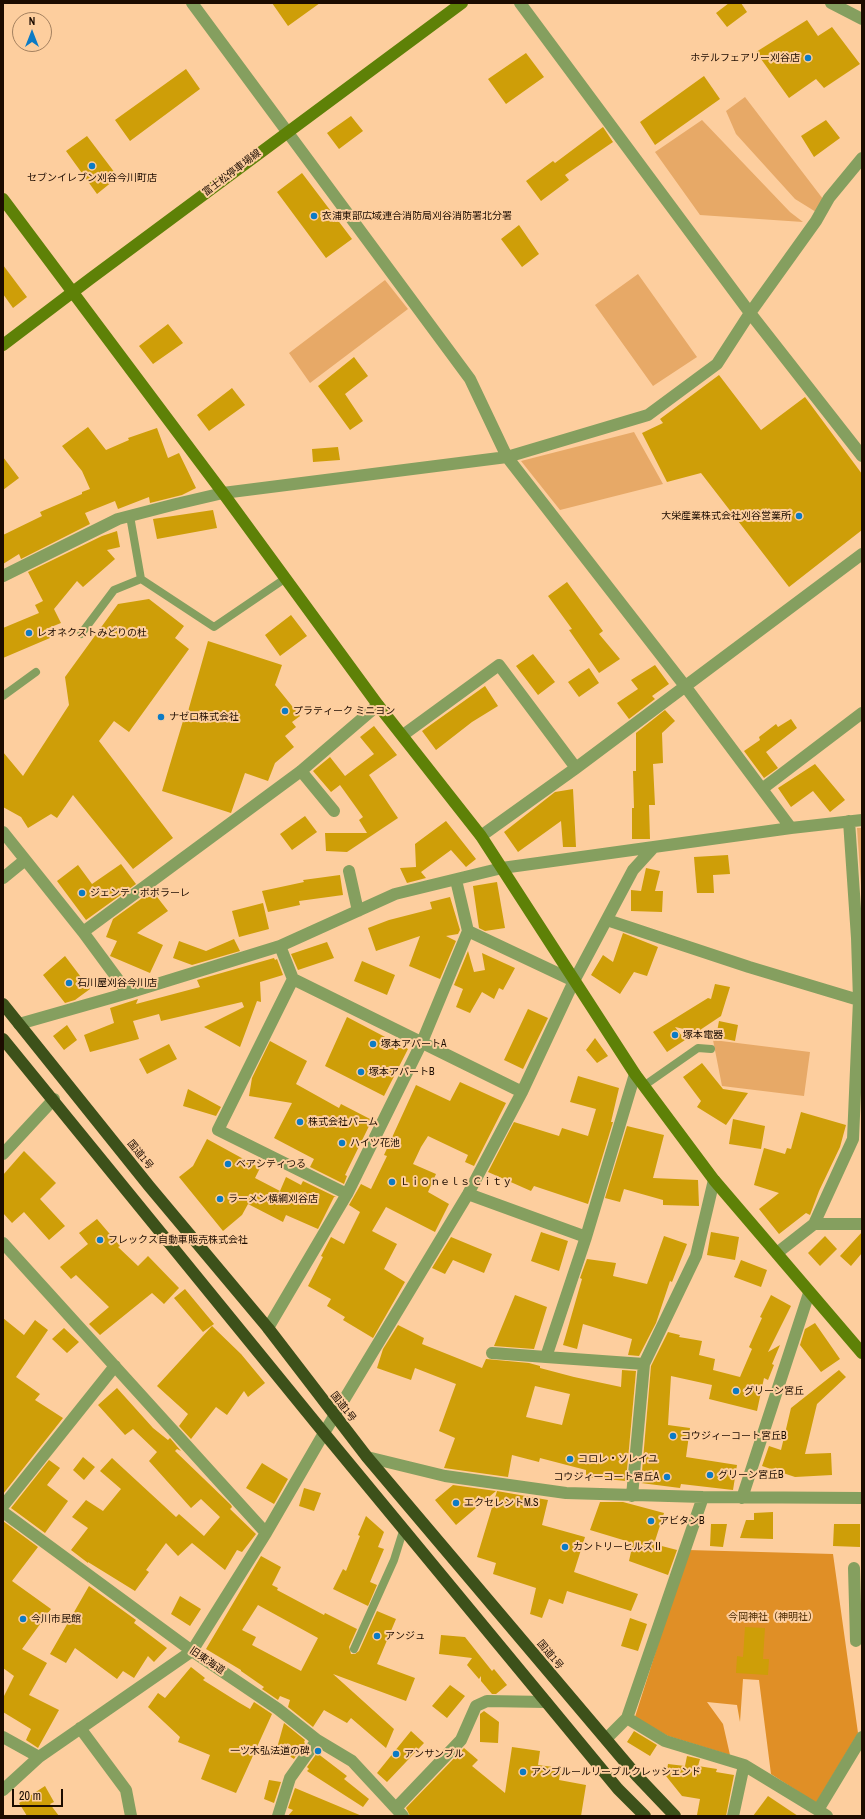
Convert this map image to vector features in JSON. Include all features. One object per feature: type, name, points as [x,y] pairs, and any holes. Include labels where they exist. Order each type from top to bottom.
[{"type":"highway","name":"国道1号","points":[[3,1004],[149,1186],[268,1328],[367,1457],[637,1776],[675,1816]]},
{"type":"highway","points":[[3,1038],[324,1433],[618,1788],[645,1816]]},
{"type":"street","points":[[192,3],[470,379],[507,457],[792,828]]},
{"type":"street","name":"富士松停車場線","points":[[3,345],[288,131],[462,3]]},
{"type":"street","points":[[520,3],[750,314],[862,456]]},
{"type":"street","points":[[831,3],[862,19]]},
{"type":"street","points":[[3,576],[111,522],[130,516],[223,493],[507,457],[648,415],[717,364],[750,314],[816,221],[830,198],[862,158]]},
{"type":"street","points":[[3,199],[286,578],[378,705],[481,836],[635,1074],[645,1085],[714,1180],[862,1353]]},
{"type":"street","points":[[481,836],[576,768],[862,554]]},
{"type":"street","points":[[403,735],[499,665],[576,768]]},
{"type":"street","points":[[83,932],[301,771],[378,705]]},
{"type":"street","points":[[762,789],[862,713]]},
{"type":"street","points":[[301,771],[334,811]]},
{"type":"street","points":[[19,1024],[128,993],[280,946],[395,894],[502,868],[792,828],[862,820]]},
{"type":"street","points":[[777,1253],[814,1224],[853,1139],[861,1000],[860,938],[849,821]]},
{"type":"street","points":[[3,832],[83,932],[128,993]]},
{"type":"street","points":[[3,1790],[39,1757],[192,1651],[266,1533],[324,1433],[468,1194],[522,1092],[574,981],[633,870],[653,848]]},
{"type":"street","points":[[3,878],[25,860]]},
{"type":"street","points":[[349,871],[358,911]]},
{"type":"street","points":[[268,1328],[347,1194],[422,1042],[468,930],[456,880]]},
{"type":"street","points":[[607,920],[749,967],[861,1000]]},
{"type":"street","points":[[468,930],[574,981]]},
{"type":"street","points":[[280,946],[293,980],[522,1092]]},
{"type":"street","points":[[293,980],[218,1130],[347,1194]]},
{"type":"street","points":[[546,1357],[586,1236],[635,1074]]},
{"type":"street","points":[[3,1154],[54,1099]]},
{"type":"street","points":[[632,1496],[644,1364],[696,1256],[714,1180]]},
{"type":"street","points":[[468,1194],[586,1236]]},
{"type":"street","points":[[814,1224],[862,1224]]},
{"type":"street","points":[[3,1243],[266,1533]]},
{"type":"street","points":[[742,1498],[809,1292]]},
{"type":"street","points":[[492,1353],[644,1364]]},
{"type":"street","points":[[3,1506],[115,1366]]},
{"type":"street","points":[[367,1457],[445,1476],[566,1493],[742,1498],[862,1498]]},
{"type":"street","points":[[606,1739],[627,1718],[703,1497]]},
{"type":"street","name":"旧東海道","points":[[3,1512],[192,1651],[278,1709],[317,1740],[352,1762],[400,1812]]},
{"type":"street","points":[[854,1568],[859,1607],[856,1641]]},
{"type":"street","points":[[400,1812],[461,1740],[476,1706],[486,1701],[546,1702]]},
{"type":"street","points":[[627,1718],[665,1741],[744,1765],[822,1813],[862,1737]]},
{"type":"street","points":[[80,1728],[126,1790],[131,1816]]},
{"type":"street","points":[[3,1737],[39,1757]]},
{"type":"street","points":[[278,1816],[290,1778],[317,1740]]},
{"type":"street","points":[[733,1816],[744,1765]]},
{"type":"lane","points":[[130,516],[141,579],[214,627],[286,578]]},
{"type":"lane","points":[[81,634],[114,590],[141,579]]},
{"type":"lane","points":[[3,696],[36,672]]},
{"type":"lane","points":[[645,1085],[698,1048],[711,1049]]},
{"type":"lane","points":[[354,1650],[394,1560],[404,1528]]},
{"type":"shaded area","points":[[745,97],[823,199],[816,212],[795,199],[736,134],[726,111]]},
{"type":"shaded area","points":[[702,120],[790,212],[803,222],[700,215],[655,152]]},
{"type":"shaded area","points":[[638,274],[697,357],[653,386],[595,305]]},
{"type":"shaded area","points":[[385,280],[408,309],[310,383],[289,353]]},
{"type":"shaded area","points":[[634,432],[663,484],[560,510],[521,461]]},
{"type":"shaded area","points":[[857,828],[862,828],[862,900]]},
{"type":"shaded area","points":[[713,1040],[810,1052],[804,1096],[722,1086]]},
{"type":"green space","name":"今岡神社（神明社）","points":[[688,1550],[833,1554],[858,1733],[816,1803],[771,1774],[759,1680],[743,1679],[740,1722],[737,1705],[707,1702],[723,1724],[730,1755],[668,1736],[635,1717]]},
{"type":"building","points":[[272,3],[320,3],[288,26]]},
{"type":"building","points":[[729,3],[741,3],[747,12],[727,27],[716,13]]},
{"type":"building","name":"ホテルフェアリー刈谷店","points":[[807,20],[818,36],[832,27],[860,64],[824,88],[816,79],[789,98],[756,52]]},
{"type":"building","points":[[526,53],[544,77],[506,104],[488,79]]},
{"type":"building","points":[[186,69],[200,89],[130,141],[115,120]]},
{"type":"building","points":[[704,76],[720,99],[655,145],[640,122]]},
{"type":"building","points":[[351,116],[363,131],[339,149],[327,133]]},
{"type":"building","points":[[826,120],[840,138],[814,157],[801,136]]},
{"type":"building","points":[[603,127],[613,142],[565,175],[569,180],[541,201],[526,181],[553,161],[555,163]]},
{"type":"building","points":[[87,136],[118,177],[97,194],[66,151]]},
{"type":"building","name":"衣浦東部広域連合消防局刈谷消防署北分署","points":[[302,173],[352,239],[326,258],[277,192]]},
{"type":"building","points":[[519,225],[539,254],[522,267],[501,239]]},
{"type":"building","points":[[3,265],[27,297],[13,308],[3,294]]},
{"type":"building","points":[[168,324],[183,343],[153,364],[139,346]]},
{"type":"building","points":[[354,357],[368,376],[345,394],[363,421],[350,430],[318,386]]},
{"type":"building","points":[[719,375],[761,430],[805,397],[862,474],[862,530],[789,587],[701,473],[667,482],[642,433],[663,423],[660,419]]},
{"type":"building","points":[[232,388],[245,405],[209,431],[197,415]]},
{"type":"building","points":[[88,427],[106,450],[129,440],[128,438],[157,428],[168,458],[179,453],[196,488],[182,495],[150,503],[149,497],[118,509],[115,501],[85,513],[90,524],[21,559],[19,554],[3,564],[3,535],[42,516],[40,512],[90,489],[82,471],[62,446]]},
{"type":"building","points":[[338,447],[340,460],[313,462],[312,449]]},
{"type":"building","points":[[3,457],[19,478],[3,490]]},
{"type":"building","points":[[213,510],[217,528],[157,539],[153,519]]},
{"type":"building","points":[[117,531],[120,547],[107,550],[115,559],[83,587],[77,581],[54,609],[61,623],[46,629],[50,638],[3,658],[3,628],[39,613],[35,605],[43,601],[28,572],[102,536]]},
{"type":"building","points":[[567,582],[603,631],[599,634],[620,659],[599,673],[569,630],[572,629],[548,596]]},
{"type":"building","points":[[149,599],[184,626],[175,638],[189,649],[129,732],[114,721],[99,741],[173,838],[133,869],[73,795],[57,818],[51,814],[28,828],[21,817],[3,807],[3,752],[23,776],[69,705],[65,677],[118,604]]},
{"type":"building","points":[[291,615],[307,636],[280,656],[265,635]]},
{"type":"building","points":[[208,641],[282,665],[275,685],[300,716],[292,722],[296,727],[285,736],[294,747],[275,763],[268,781],[245,773],[231,813],[162,791],[183,721],[185,722]]},
{"type":"building","points":[[533,654],[555,682],[538,695],[516,666]]},
{"type":"building","points":[[655,665],[669,684],[652,696],[655,699],[629,719],[617,703],[638,689],[631,680]]},
{"type":"building","points":[[589,668],[599,683],[579,697],[568,682]]},
{"type":"building","points":[[485,686],[498,706],[472,722],[436,750],[422,731]]},
{"type":"building","points":[[665,710],[675,721],[662,733],[663,763],[653,764],[655,805],[649,805],[650,839],[632,839],[632,808],[634,808],[633,771],[636,771],[636,733]]},
{"type":"building","points":[[791,719],[797,728],[766,752],[778,768],[764,778],[744,751],[760,740],[759,737],[776,724],[778,727]]},
{"type":"building","points":[[374,726],[397,755],[369,775],[398,818],[347,852],[326,851],[325,833],[367,833],[359,820],[363,817],[340,785],[331,792],[313,771],[330,757],[345,776],[374,754],[360,737]]},
{"type":"building","points":[[815,764],[845,800],[830,812],[813,791],[791,807],[778,788]]},
{"type":"building","points":[[573,789],[576,847],[563,847],[561,821],[518,852],[504,832],[555,792]]},
{"type":"building","points":[[305,816],[317,832],[292,850],[280,834]]},
{"type":"building","points":[[446,821],[476,859],[466,867],[451,850],[421,872],[426,878],[407,883],[400,868],[416,867],[415,844]]},
{"type":"building","points":[[728,855],[730,874],[713,875],[714,893],[697,893],[694,857]]},
{"type":"building","points":[[121,864],[136,884],[86,920],[57,881],[78,865],[92,884]]},
{"type":"building","points":[[646,868],[660,871],[655,891],[663,891],[662,912],[631,911],[631,890],[641,891]]},
{"type":"building","points":[[340,875],[343,895],[299,901],[300,905],[268,912],[262,891],[304,882],[303,880]]},
{"type":"building","points":[[497,882],[505,928],[485,931],[479,928],[473,886]]},
{"type":"building","points":[[154,893],[168,911],[137,933],[163,945],[150,973],[110,956],[117,941],[106,937],[113,919],[145,896],[147,898]]},
{"type":"building","points":[[450,897],[460,930],[458,934],[446,936],[456,941],[440,979],[409,966],[420,936],[376,951],[368,928],[389,920],[432,909],[430,902]]},
{"type":"building","points":[[263,903],[269,929],[239,937],[232,911]]},
{"type":"building","points":[[623,933],[658,947],[647,976],[634,972],[620,994],[591,975],[603,955],[613,962]]},
{"type":"building","points":[[234,939],[240,951],[192,965],[173,958],[179,941],[206,951]]},
{"type":"building","points":[[327,942],[334,958],[298,970],[291,954]]},
{"type":"building","points":[[468,951],[474,972],[485,970],[482,953],[515,968],[503,990],[499,988],[494,999],[482,992],[470,1013],[456,1007],[463,989],[454,985]]},
{"type":"building","points":[[65,956],[90,989],[75,1000],[65,1003],[43,975]]},
{"type":"building","points":[[274,958],[275,960],[277,959],[283,975],[260,982],[261,1002],[257,1001],[240,1047],[204,1027],[244,1007],[242,1002],[161,1021],[159,1014],[133,1021],[139,1039],[90,1052],[84,1035],[114,1023],[110,1008],[138,999],[136,1004],[200,987],[197,980]]},
{"type":"building","points":[[362,961],[395,975],[387,995],[354,981]]},
{"type":"building","points":[[715,984],[730,987],[721,1016],[697,1032],[675,1027],[685,1040],[667,1052],[653,1032],[708,998],[711,999]]},
{"type":"building","points":[[528,1009],[548,1018],[523,1069],[504,1060]]},
{"type":"building","points":[[347,1017],[408,1049],[384,1096],[325,1066]]},
{"type":"building","points":[[719,1021],[738,1025],[735,1041],[716,1037]]},
{"type":"building","points":[[67,1025],[77,1040],[64,1050],[53,1036]]},
{"type":"building","points":[[595,1038],[608,1056],[597,1063],[586,1050]]},
{"type":"building","points":[[270,1041],[307,1061],[296,1084],[339,1108],[341,1104],[372,1120],[345,1175],[347,1176],[344,1184],[310,1167],[314,1159],[274,1138],[292,1103],[249,1096],[252,1078]]},
{"type":"building","points":[[169,1044],[177,1059],[147,1074],[139,1059]]},
{"type":"building","points":[[702,1063],[723,1089],[748,1093],[726,1125],[697,1107],[701,1101],[683,1077]]},
{"type":"building","points":[[578,1076],[619,1088],[611,1122],[613,1122],[588,1204],[534,1186],[531,1191],[488,1172],[514,1122],[559,1136],[562,1128],[588,1136],[596,1109],[570,1102]]},
{"type":"building","points":[[460,1082],[506,1103],[474,1166],[465,1162],[468,1155],[428,1136],[421,1147],[413,1164],[436,1174],[428,1192],[449,1204],[435,1232],[386,1207],[372,1231],[397,1244],[384,1269],[405,1282],[373,1338],[343,1320],[345,1317],[327,1306],[331,1299],[308,1286],[323,1257],[321,1256],[331,1237],[344,1244],[360,1212],[349,1205],[361,1184],[371,1189],[387,1156],[384,1155],[416,1085],[450,1101]]},
{"type":"building","points":[[188,1089],[221,1107],[216,1116],[183,1106]]},
{"type":"building","points":[[801,1112],[846,1125],[840,1147],[819,1191],[810,1215],[806,1213],[779,1234],[759,1209],[779,1193],[754,1185],[764,1148],[785,1154],[787,1148],[791,1149]]},
{"type":"building","points":[[733,1119],[765,1126],[761,1149],[729,1144]]},
{"type":"building","points":[[627,1126],[664,1135],[653,1178],[698,1180],[699,1206],[663,1205],[663,1200],[624,1189],[620,1202],[605,1198]]},
{"type":"building","points":[[207,1139],[260,1168],[255,1178],[280,1191],[286,1177],[301,1185],[303,1181],[336,1197],[334,1197],[318,1229],[286,1215],[283,1222],[248,1204],[242,1215],[223,1231],[179,1177],[193,1166]]},
{"type":"building","points":[[24,1151],[56,1183],[40,1199],[65,1226],[49,1240],[24,1212],[12,1223],[3,1213],[3,1175]]},
{"type":"building","points":[[97,1219],[120,1246],[118,1247],[138,1266],[148,1256],[179,1288],[164,1304],[152,1293],[100,1335],[89,1324],[109,1307],[76,1275],[71,1279],[60,1267],[88,1244],[79,1233]]},
{"type":"building","points":[[541,1232],[568,1241],[559,1271],[531,1261]]},
{"type":"building","points":[[711,1232],[739,1237],[735,1260],[707,1255]]},
{"type":"building","points":[[862,1232],[862,1253],[851,1266],[840,1256]]},
{"type":"building","points":[[664,1236],[687,1244],[672,1282],[670,1281],[656,1323],[639,1356],[628,1355],[632,1339],[583,1324],[577,1349],[563,1345],[582,1279],[580,1278],[587,1259],[616,1263],[613,1276],[647,1284]]},
{"type":"building","points":[[825,1236],[837,1249],[820,1266],[808,1253]]},
{"type":"building","points":[[451,1237],[492,1254],[484,1273],[453,1260],[445,1274],[432,1268]]},
{"type":"building","points":[[741,1260],[767,1270],[761,1287],[734,1277]]},
{"type":"building","points":[[185,1289],[214,1324],[203,1332],[174,1298]]},
{"type":"building","points":[[515,1295],[547,1307],[534,1349],[494,1346]]},
{"type":"building","points":[[771,1295],[791,1306],[768,1352],[780,1345],[772,1364],[774,1365],[768,1380],[764,1378],[757,1411],[709,1399],[712,1385],[671,1376],[668,1425],[690,1428],[686,1457],[737,1465],[733,1490],[681,1484],[680,1488],[641,1483],[651,1366],[668,1332],[680,1335],[679,1337],[702,1341],[699,1355],[715,1359],[713,1370],[740,1377],[752,1349],[749,1347],[762,1318],[760,1317]]},
{"type":"building","points":[[3,1318],[24,1335],[35,1320],[48,1330],[16,1377],[40,1394],[35,1400],[63,1418],[3,1494]]},
{"type":"building","points":[[815,1323],[840,1359],[821,1372],[800,1345],[805,1329]]},
{"type":"building","points":[[398,1325],[424,1338],[422,1344],[482,1368],[486,1359],[529,1363],[540,1366],[540,1368],[574,1377],[621,1387],[622,1370],[636,1371],[626,1481],[586,1477],[586,1470],[540,1458],[539,1462],[512,1455],[508,1477],[444,1468],[455,1438],[439,1431],[456,1384],[415,1368],[411,1380],[377,1368],[383,1349]],"holes":[[[535,1386],[570,1394],[562,1425],[526,1417]]]},
{"type":"building","points":[[212,1326],[241,1354],[265,1383],[248,1397],[244,1391],[227,1415],[216,1407],[191,1439],[179,1426],[188,1414],[157,1386]]},
{"type":"building","points":[[64,1328],[79,1342],[67,1353],[52,1339]]},
{"type":"building","points":[[839,1370],[846,1377],[817,1404],[805,1454],[831,1453],[832,1475],[795,1477],[762,1466],[769,1446],[781,1450],[791,1408]]},
{"type":"building","points":[[117,1388],[153,1428],[168,1440],[170,1438],[181,1451],[177,1449],[175,1451],[231,1505],[232,1507],[230,1509],[256,1534],[242,1552],[237,1550],[225,1570],[192,1543],[178,1556],[166,1543],[146,1570],[149,1572],[135,1591],[88,1563],[71,1550],[88,1528],[72,1517],[86,1500],[103,1511],[121,1489],[100,1471],[112,1458],[176,1517],[179,1514],[204,1536],[220,1517],[201,1499],[191,1508],[149,1461],[157,1452],[133,1429],[125,1435],[98,1405]]},
{"type":"building","points":[[83,1457],[95,1467],[84,1480],[73,1470]]},
{"type":"building","points":[[49,1460],[60,1468],[47,1485],[68,1501],[45,1533],[11,1508]]},
{"type":"building","points":[[262,1463],[288,1479],[274,1504],[246,1488]]},
{"type":"building","name":"エクセレントM.S","points":[[453,1485],[496,1491],[456,1525],[435,1500]]},
{"type":"building","points":[[304,1488],[321,1493],[314,1511],[299,1506]]},
{"type":"building","points":[[497,1491],[548,1500],[542,1525],[585,1537],[574,1572],[638,1594],[631,1611],[567,1591],[563,1604],[549,1599],[542,1618],[530,1614],[536,1588],[493,1574],[496,1563],[477,1557]]},
{"type":"building","points":[[600,1502],[623,1502],[664,1513],[654,1544],[677,1550],[668,1575],[629,1561],[633,1543],[590,1530]]},
{"type":"building","points":[[773,1512],[773,1539],[740,1538],[746,1520],[754,1520],[754,1513]]},
{"type":"building","points":[[366,1516],[384,1532],[378,1547],[384,1549],[370,1582],[377,1585],[368,1606],[333,1589],[343,1569],[346,1571]]},
{"type":"building","points":[[3,1521],[38,1547],[12,1581],[51,1609],[22,1649],[47,1663],[29,1695],[59,1710],[38,1748],[26,1740],[31,1729],[3,1712],[3,1698],[14,1676],[3,1668]]},
{"type":"building","points":[[711,1524],[727,1524],[723,1547],[710,1546]]},
{"type":"building","points":[[834,1524],[860,1524],[860,1547],[833,1546]]},
{"type":"building","points":[[261,1556],[281,1567],[272,1585],[278,1588],[277,1590],[324,1615],[325,1613],[357,1629],[349,1647],[351,1654],[355,1654],[359,1651],[377,1611],[396,1619],[377,1664],[415,1678],[406,1701],[333,1674],[394,1729],[386,1748],[351,1718],[347,1723],[324,1710],[313,1727],[288,1707],[290,1700],[280,1696],[278,1700],[262,1689],[264,1687],[241,1670],[206,1649]],"holes":[[[258,1605],[318,1638],[301,1671],[252,1645],[256,1637],[242,1630]]]},
{"type":"building","points":[[89,1586],[136,1620],[134,1623],[167,1648],[154,1662],[148,1656],[134,1678],[123,1671],[117,1679],[75,1648],[66,1663],[50,1654]]},
{"type":"building","points":[[180,1596],[201,1609],[190,1626],[171,1614]]},
{"type":"building","points":[[630,1618],[647,1624],[638,1651],[621,1646]]},
{"type":"building","points":[[745,1627],[765,1628],[763,1659],[769,1659],[768,1675],[736,1673],[737,1656],[743,1657]]},
{"type":"building","points":[[441,1635],[465,1637],[492,1671],[494,1669],[507,1685],[496,1694],[492,1694],[481,1681],[481,1676],[479,1679],[467,1665],[472,1658],[439,1654]]},
{"type":"building","points":[[191,1667],[205,1678],[203,1680],[250,1709],[254,1702],[272,1714],[236,1793],[201,1779],[210,1755],[178,1742],[180,1737],[148,1707],[158,1693],[165,1698]]},
{"type":"building","points":[[450,1685],[465,1696],[447,1718],[432,1706]]},
{"type":"building","points":[[484,1711],[499,1722],[498,1743],[480,1742],[480,1714]]},
{"type":"building","points":[[284,1723],[305,1740],[305,1743],[294,1759],[277,1748]]},
{"type":"building","name":"アンサンブル","points":[[411,1731],[424,1743],[387,1782],[377,1773]]},
{"type":"building","points":[[634,1731],[657,1745],[650,1756],[627,1742]]},
{"type":"building","points":[[512,1747],[540,1751],[538,1765],[561,1768],[559,1780],[586,1785],[581,1816],[410,1816],[406,1808],[464,1748],[478,1760],[472,1766],[505,1793]]},
{"type":"building","points":[[317,1753],[347,1776],[344,1779],[369,1799],[363,1807],[307,1771],[309,1769],[307,1767]]},
{"type":"building","points":[[687,1756],[700,1759],[698,1766],[717,1769],[716,1772],[734,1775],[726,1816],[697,1815],[700,1799],[682,1796],[666,1776],[668,1764],[685,1766]]},
{"type":"building","points":[[269,1780],[281,1782],[274,1803],[264,1799]]},
{"type":"building","points":[[45,1786],[54,1802],[50,1804],[59,1816],[27,1816],[19,1803]]},
{"type":"building","points":[[295,1788],[362,1816],[288,1816],[293,1810],[288,1808]]},
{"type":"building","points":[[768,1796],[798,1816],[753,1816]]},
{"type":"place","name":"ホテルフェアリー刈谷店","points":[[808,58]]},
{"type":"place","name":"セブンイレブン刈谷今川町店","points":[[92,166]]},
{"type":"place","name":"衣浦東部広域連合消防局刈谷消防署北分署","points":[[314,216]]},
{"type":"place","name":"大栄産業株式会社刈谷営業所","points":[[799,516]]},
{"type":"place","name":"レオネクストみどりの杜","points":[[29,633]]},
{"type":"place","name":"プラティーク ミニヨン","points":[[285,711]]},
{"type":"place","name":"ナゼロ株式会社","points":[[161,717]]},
{"type":"place","name":"ジェンテ・ポポラーレ","points":[[82,893]]},
{"type":"place","name":"石川屋刈谷今川店","points":[[69,983]]},
{"type":"place","name":"塚本電器","points":[[675,1035]]},
{"type":"place","name":"塚本アパートA","points":[[373,1044]]},
{"type":"place","name":"塚本アパートB","points":[[361,1072]]},
{"type":"place","name":"株式会社パーム","points":[[300,1122]]},
{"type":"place","name":"ハイツ花池","points":[[342,1143]]},
{"type":"place","name":"ベアシティつる","points":[[228,1164]]},
{"type":"place","name":"Ｌｉｏｎｅｌｓ Ｃｉｔｙ","points":[[392,1182]]},
{"type":"place","name":"ラーメン横綱刈谷店","points":[[220,1199]]},
{"type":"place","name":"フレックス自動車販売株式会社","points":[[100,1240]]},
{"type":"place","name":"グリーン宮丘","points":[[736,1391]]},
{"type":"place","name":"コウジィーコート宮丘B","points":[[673,1436]]},
{"type":"place","name":"コロレ・ソレイユ","points":[[570,1459]]},
{"type":"place","name":"グリーン宮丘B","points":[[710,1475]]},
{"type":"place","name":"コウジィーコート宮丘A","points":[[667,1477]]},
{"type":"place","name":"エクセレントM.S","points":[[456,1503]]},
{"type":"place","name":"アビタンB","points":[[651,1521]]},
{"type":"place","name":"カントリーヒルズⅡ","points":[[565,1547]]},
{"type":"place","name":"今川市民館","points":[[23,1619]]},
{"type":"place","name":"アンジュ","points":[[377,1636]]},
{"type":"place","name":"一ツ木弘法道の碑","points":[[318,1751]]},
{"type":"place","name":"アンサンブル","points":[[396,1754]]},
{"type":"place","name":"アンブルールリーブルクレッシェンド","points":[[523,1772]]}]
